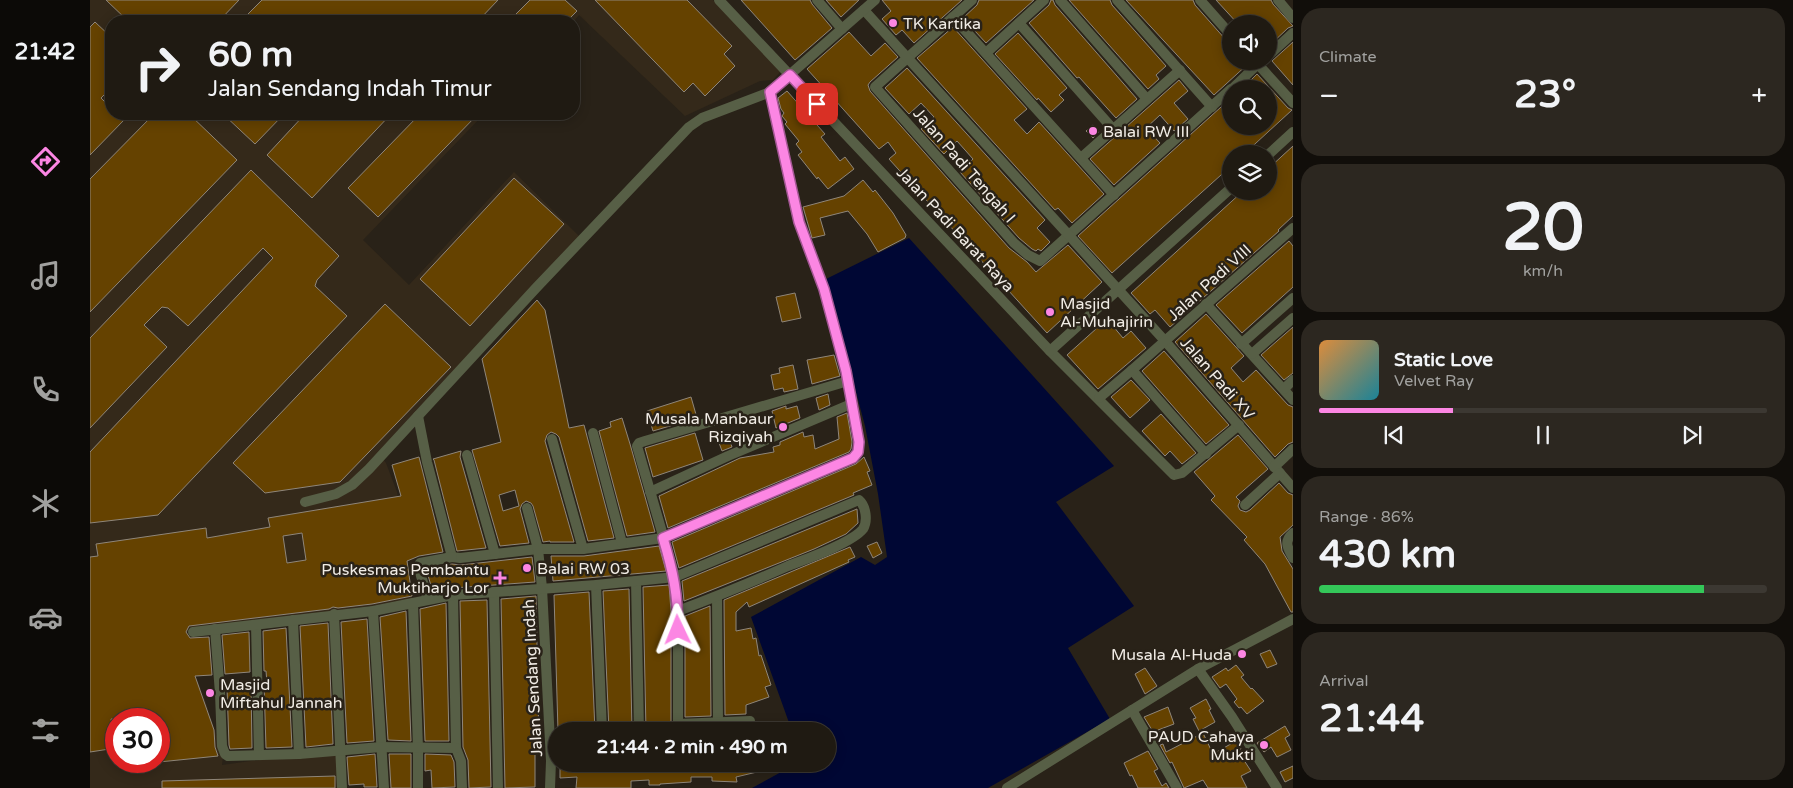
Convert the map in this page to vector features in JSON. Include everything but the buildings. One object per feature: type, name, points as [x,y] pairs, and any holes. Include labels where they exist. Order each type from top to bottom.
[{"type":"street","name":"Jalan Padi Barat Raya","points":[[719,0],[786,79],[1050,351],[1174,475],[1182,473],[1206,454]]},
{"type":"street","points":[[817,0],[842,29]]},
{"type":"street","points":[[304,502],[336,494],[352,485],[689,127],[710,115],[770,92],[875,0]]},
{"type":"street","points":[[907,58],[972,0]]},
{"type":"street","points":[[986,53],[1020,24],[1044,0]]},
{"type":"street","points":[[1060,0],[1147,99]]},
{"type":"street","points":[[1117,0],[1212,107]]},
{"type":"street","points":[[1200,0],[1222,25]]},
{"type":"street","points":[[1278,0],[1293,18]]},
{"type":"street","name":"Jalan Padi Tengah I","points":[[864,10],[1118,290]]},
{"type":"street","points":[[953,17],[1114,195]]},
{"type":"street","points":[[1020,24],[1113,129]]},
{"type":"street","points":[[1277,48],[1293,33]]},
{"type":"street","name":"Jalan Padi Tengah I","points":[[907,58],[875,87],[1014,243],[1028,255],[1040,261],[1069,236]]},
{"type":"street","points":[[1081,158],[1180,70]]},
{"type":"street","points":[[1240,80],[1250,70]]},
{"type":"street","points":[[1265,70],[1293,103]]},
{"type":"street","points":[[428,600],[418,566],[420,563],[452,557],[538,549],[583,549],[663,538],[853,458],[858,452],[859,442],[848,381],[824,289],[799,222],[770,92]]},
{"type":"street","points":[[1069,236],[1222,98]]},
{"type":"street","points":[[1277,147],[1293,132]]},
{"type":"street","points":[[1050,351],[1222,196]]},
{"type":"street","name":"Jalan Padi VIII","points":[[1099,398],[1293,228]]},
{"type":"street","name":"Jalan Padi XV","points":[[1118,290],[1293,488]]},
{"type":"street","points":[[1241,344],[1293,298]]},
{"type":"street","points":[[1206,304],[1293,400]]},
{"type":"street","points":[[1252,354],[1293,318]]},
{"type":"street","points":[[1132,370],[1206,454],[1239,425]]},
{"type":"street","points":[[1284,389],[1293,380]]},
{"type":"street","points":[[678,722],[678,611],[674,577],[637,448],[638,444],[848,381]]},
{"type":"street","points":[[650,492],[728,456],[851,404]]},
{"type":"street","points":[[418,416],[427,462],[452,557]]},
{"type":"street","points":[[593,433],[622,544]]},
{"type":"street","points":[[552,439],[583,549]]},
{"type":"street","points":[[1245,505],[1277,470],[1293,449]]},
{"type":"street","points":[[466,455],[495,554]]},
{"type":"street","points":[[193,632],[372,611],[453,595],[596,585],[674,577],[859,500],[864,505],[866,516],[863,530],[857,535],[826,551],[678,611]]},
{"type":"street","name":"Jalan Sendang Indah","points":[[527,508],[538,549],[551,722]]},
{"type":"street","points":[[1293,533],[1286,541],[1286,545],[1293,558]]},
{"type":"street","points":[[636,581],[639,722]]},
{"type":"street","points":[[596,585],[602,722]]},
{"type":"street","points":[[494,592],[498,788]]},
{"type":"street","points":[[453,595],[456,748],[461,761],[462,788]]},
{"type":"street","points":[[717,596],[718,722],[750,721]]},
{"type":"street","points":[[413,603],[418,788]]},
{"type":"street","points":[[372,611],[384,788]]},
{"type":"street","points":[[334,614],[342,788]]},
{"type":"street","points":[[293,620],[299,754]]},
{"type":"street","points":[[1007,788],[1198,668],[1288,621],[1293,631]]},
{"type":"street","points":[[256,625],[259,755]]},
{"type":"street","points":[[215,629],[222,746],[225,754],[232,756],[299,754],[381,747],[456,748]]},
{"type":"street","points":[[1198,668],[1277,788]]},
{"type":"street","points":[[1132,710],[1177,788]]},
{"type":"street","name":"Jalan Sendang Indah","points":[[550,788],[552,772]]},
{"type":"shaded area","points":[[90,0],[713,0],[781,71],[773,80],[760,81],[685,116],[580,15],[105,15],[105,120],[478,120],[363,240],[409,285],[514,172],[580,237],[379,454],[386,463],[397,492],[412,600],[179,633],[205,700],[223,756],[222,765],[288,756],[338,753],[338,788],[90,788]]},
{"type":"water","points":[[909,238],[1114,466],[1056,502],[1134,606],[1068,648],[1110,719],[988,788],[752,788],[781,772],[836,772],[836,722],[789,722],[751,617],[861,557],[875,565],[887,557],[878,494],[865,426],[826,279]]},
{"type":"place","name":"TK Kartika","points":[[893,23]]},
{"type":"place","name":"Balai RW III","points":[[1093,131]]},
{"type":"place","name":"Masjid Al-Muhajirin","points":[[1050,312]]},
{"type":"place","name":"Musala Manbaur Rizqiyah","points":[[783,427]]},
{"type":"place","name":"Balai RW 03","points":[[527,568]]},
{"type":"place","name":"Puskesmas Pembantu Muktiharjo Lor","points":[[500,578]]},
{"type":"place","name":"Musala Al-Huda","points":[[1242,654]]},
{"type":"place","name":"Masjid Miftahul Jannah","points":[[210,693]]},
{"type":"place","name":"PAUD Cahaya Mukti","points":[[1264,745]]},
{"type":"route","points":[[678,630],[674,577],[663,538],[853,458],[858,452],[859,442],[846,371],[824,289],[799,222],[770,92],[790,75],[817,104]]}]
